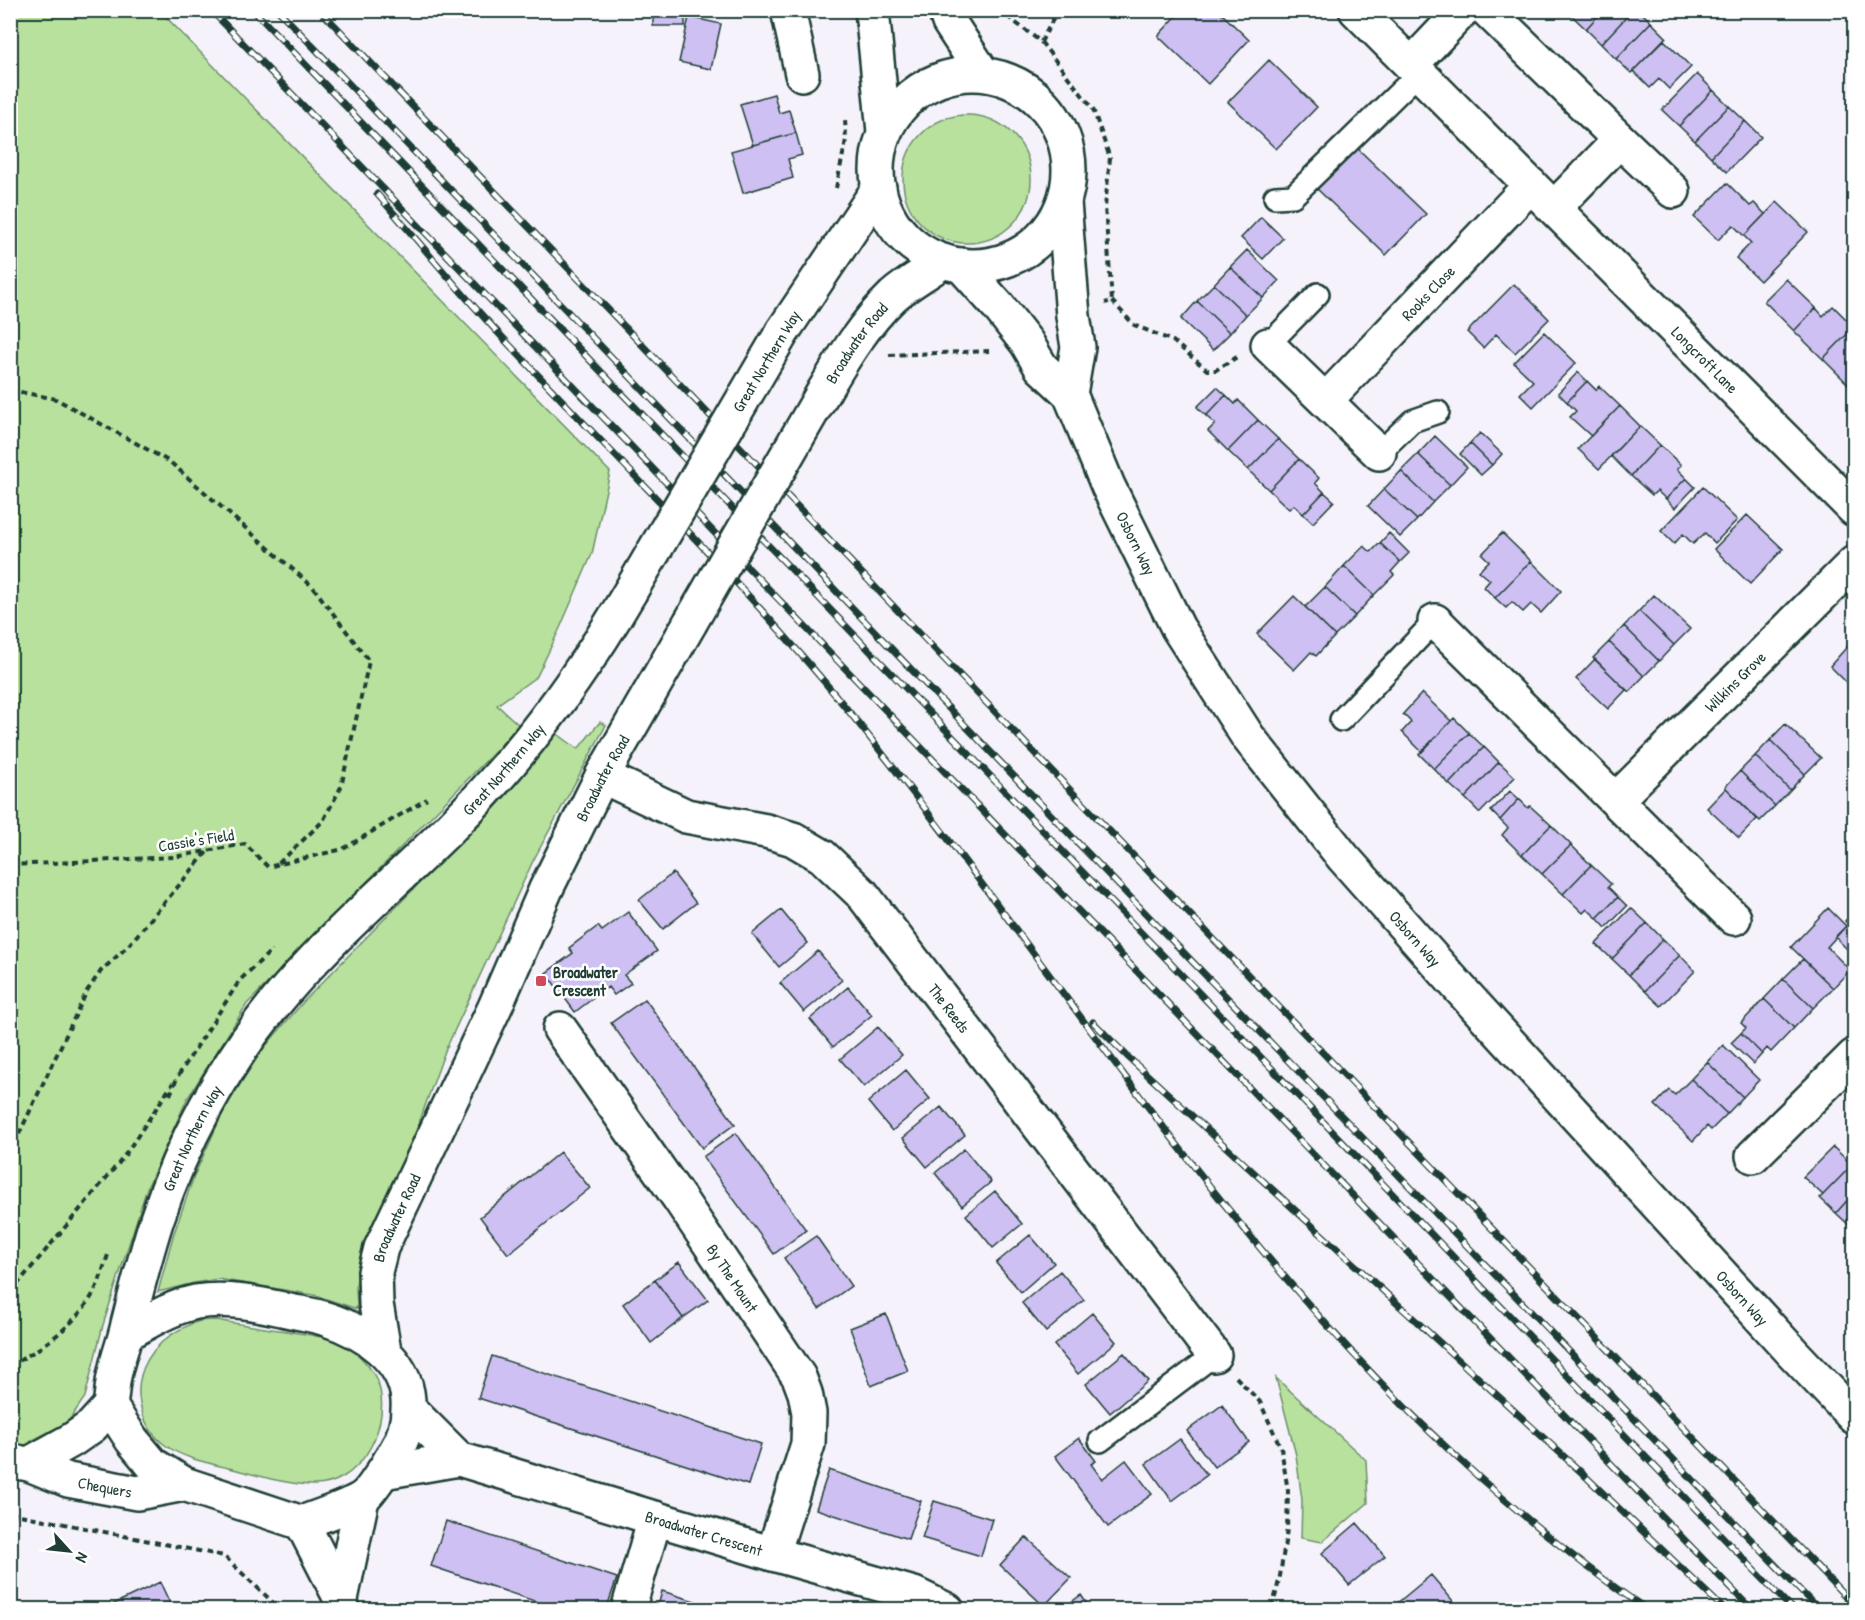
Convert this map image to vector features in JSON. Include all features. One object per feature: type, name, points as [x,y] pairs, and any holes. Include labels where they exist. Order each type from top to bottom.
[{"type":"street","points":[[788,10],[802,74]]},
{"type":"street","points":[[872,10],[884,132]]},
{"type":"street","points":[[945,10],[949,22],[983,74]]},
{"type":"street","name":"Longcroft Lane","points":[[1356,10],[1854,509]]},
{"type":"street","points":[[1415,69],[1463,10]]},
{"type":"street","points":[[1487,10],[1673,191]]},
{"type":"street","points":[[1064,202],[1050,231],[1030,247],[1006,260],[985,265],[952,263],[920,250],[901,234],[887,212],[879,188],[878,158],[884,132],[901,104],[927,86],[954,76],[983,74],[1011,81],[1036,97],[1054,118],[1066,145],[1069,173],[1064,202],[1073,316],[1078,347],[1070,394]]},
{"type":"street","points":[[1554,208],[1620,140]]},
{"type":"street","name":"Rooks Close","points":[[1326,400],[1531,185]]},
{"type":"street","name":"Great Northern Way","points":[[110,1406],[115,1370],[157,1218],[178,1165],[222,1078],[273,1005],[319,955],[456,822],[535,734],[602,640],[783,331],[879,188]]},
{"type":"street","name":"Broadwater Road","points":[[384,1351],[375,1293],[375,1272],[381,1248],[495,1007],[546,889],[602,776],[846,352],[867,324],[894,295],[952,263]]},
{"type":"street","name":"Osborn Way","points":[[952,263],[1005,315],[1027,343],[1041,367],[1070,394],[1108,486],[1179,628],[1248,737],[1343,857],[1462,991],[1854,1417]]},
{"type":"street","points":[[1268,345],[1379,453]]},
{"type":"street","name":"Wilkins Grove","points":[[1616,800],[1854,563]]},
{"type":"street","points":[[1435,621],[1734,918]]},
{"type":"street","name":"The Reeds","points":[[602,776],[686,816],[766,831],[793,839],[822,856],[855,887],[944,999],[1214,1355]]},
{"type":"street","name":"By The Mount","points":[[560,1029],[686,1208],[799,1377],[806,1393],[809,1413],[808,1444],[773,1554]]},
{"type":"street","points":[[1753,1156],[1854,1056]]},
{"type":"street","points":[[126,1334],[166,1313],[194,1302],[214,1300],[252,1303],[326,1319],[352,1330],[384,1351],[396,1366],[407,1388],[409,1409],[404,1439],[362,1499],[342,1604]]},
{"type":"street","points":[[110,1406],[132,1440],[152,1464],[184,1484],[302,1523],[362,1499]]},
{"type":"street","name":"Chequers","points":[[20,1463],[72,1440],[92,1426],[110,1406]]},
{"type":"street","name":"Broadwater Crescent","points":[[409,1409],[459,1459]]},
{"type":"street","name":"Broadwater Crescent","points":[[383,1472],[459,1459],[914,1594],[946,1610]]},
{"type":"street","name":"Chequers","points":[[20,1463],[68,1480],[136,1493],[184,1484]]},
{"type":"street","points":[[628,1610],[655,1518]]},
{"type":"street","points":[[302,1523],[342,1604]]},
{"type":"lane","points":[[1275,197],[1293,196],[1415,69]]},
{"type":"lane","points":[[1268,345],[1318,294]]},
{"type":"lane","points":[[1379,453],[1412,421],[1438,412]]},
{"type":"lane","points":[[1341,720],[1435,621]]},
{"type":"lane","points":[[1100,1441],[1214,1355]]},
{"type":"path","points":[[999,10],[1041,42],[1093,109],[1110,158],[1105,207],[1112,301],[1134,325],[1173,341],[1207,370],[1216,370],[1234,358],[1268,345]]},
{"type":"path","points":[[1041,42],[1058,10]]},
{"type":"path","points":[[834,196],[846,140],[845,110]]},
{"type":"path","points":[[1103,304],[1112,301]]},
{"type":"path","points":[[887,356],[998,350]]},
{"type":"path","points":[[10,390],[56,399],[170,462],[313,587],[369,661],[341,787],[323,821],[278,864]]},
{"type":"path","name":"Cassie's Field","points":[[10,866],[174,857],[244,844],[268,867],[343,849],[431,797]]},
{"type":"path","points":[[10,1154],[87,991],[101,971],[128,946],[207,851]]},
{"type":"path","points":[[10,1293],[123,1158],[178,1076]]},
{"type":"path","points":[[1214,1355],[1260,1402],[1281,1448],[1288,1491],[1287,1528],[1272,1610]]},
{"type":"path","points":[[10,1513],[224,1556],[281,1610]]},
{"type":"green space","points":[[10,11],[160,11],[610,472],[592,554],[537,676],[497,705],[520,726],[247,1004],[187,1099],[147,1188],[103,1325],[85,1397],[68,1422],[31,1441],[29,1464],[10,1461]]},
{"type":"green space","points":[[967,115],[991,120],[1012,134],[1026,155],[1031,179],[1026,203],[1012,224],[991,238],[967,243],[943,238],[922,224],[908,203],[903,179],[908,155],[922,134],[943,120]]},
{"type":"green space","points":[[600,722],[606,725],[533,861],[445,1051],[405,1161],[367,1238],[360,1257],[356,1286],[357,1309],[314,1295],[218,1279],[158,1292],[173,1236],[194,1176],[226,1106],[262,1050],[305,1000],[489,812],[556,733],[578,749]]},
{"type":"green space","points":[[204,1320],[324,1338],[350,1348],[361,1358],[378,1383],[382,1406],[375,1439],[367,1454],[356,1467],[343,1477],[328,1483],[312,1485],[292,1483],[189,1457],[172,1450],[152,1432],[143,1415],[139,1391],[140,1380],[148,1360],[162,1342],[181,1329]]},
{"type":"green space","points":[[1276,1378],[1366,1460],[1368,1503],[1322,1542],[1301,1538],[1302,1500],[1296,1455]]},
{"type":"building","points":[[653,10],[685,10],[685,26],[653,26]]},
{"type":"building","points":[[1182,10],[1218,10],[1249,40],[1208,84],[1158,36]]},
{"type":"building","points":[[1574,10],[1603,10],[1586,29],[1570,14]]},
{"type":"building","points":[[1603,10],[1633,10],[1601,44],[1586,29]]},
{"type":"building","points":[[1633,10],[1639,10],[1651,22],[1616,59],[1601,44]]},
{"type":"building","points":[[689,17],[721,24],[711,69],[679,62]]},
{"type":"building","points":[[1651,22],[1666,37],[1631,73],[1616,59]]},
{"type":"building","points":[[1664,40],[1691,67],[1669,89],[1659,79],[1650,88],[1633,71]]},
{"type":"building","points":[[1269,60],[1317,107],[1276,149],[1228,102]]},
{"type":"building","points":[[1697,74],[1713,90],[1679,126],[1662,110]]},
{"type":"building","points":[[1713,90],[1729,106],[1695,141],[1679,126]]},
{"type":"building","points":[[774,94],[779,113],[789,110],[796,133],[753,145],[740,104]]},
{"type":"building","points":[[1729,106],[1745,121],[1711,157],[1695,141]]},
{"type":"building","points":[[1745,121],[1761,137],[1727,172],[1711,157]]},
{"type":"building","points":[[796,133],[802,155],[788,159],[793,178],[743,193],[731,151]]},
{"type":"building","points":[[1355,146],[1426,214],[1386,255],[1315,187]]},
{"type":"building","points":[[1727,183],[1750,206],[1754,203],[1765,214],[1744,236],[1733,225],[1718,240],[1694,217]]},
{"type":"building","points":[[1777,202],[1808,232],[1760,281],[1736,258],[1751,243],[1744,236]]},
{"type":"building","points":[[1261,217],[1283,238],[1263,259],[1241,238]]},
{"type":"building","points":[[1247,250],[1279,281],[1263,298],[1230,267]]},
{"type":"building","points":[[1230,267],[1263,298],[1246,315],[1214,284]]},
{"type":"building","points":[[1786,279],[1816,308],[1794,331],[1764,301]]},
{"type":"building","points":[[1214,284],[1246,315],[1230,333],[1197,301]]},
{"type":"building","points":[[1514,284],[1549,319],[1515,353],[1496,334],[1483,348],[1467,332]]},
{"type":"building","points":[[1197,301],[1230,333],[1213,350],[1181,319]]},
{"type":"building","points":[[1833,306],[1854,327],[1823,359],[1794,331],[1816,308],[1823,316]]},
{"type":"building","points":[[1854,327],[1854,387],[1853,389],[1823,359]]},
{"type":"building","points":[[1544,332],[1576,363],[1533,407],[1520,394],[1533,381],[1514,363]]},
{"type":"building","points":[[1578,372],[1587,381],[1567,402],[1558,393]]},
{"type":"building","points":[[1587,381],[1596,390],[1599,386],[1620,406],[1591,436],[1570,417],[1576,411],[1567,402]]},
{"type":"building","points":[[1217,387],[1226,395],[1206,416],[1197,407]]},
{"type":"building","points":[[1226,395],[1235,404],[1238,400],[1258,420],[1228,451],[1208,431],[1215,424],[1206,416]]},
{"type":"building","points":[[1620,406],[1640,426],[1599,469],[1578,449]]},
{"type":"building","points":[[1258,420],[1278,439],[1248,470],[1228,451]]},
{"type":"building","points":[[1640,426],[1660,445],[1631,476],[1611,456]]},
{"type":"building","points":[[1480,433],[1502,454],[1492,465],[1470,443]]},
{"type":"building","points":[[1435,436],[1467,467],[1450,485],[1418,454]]},
{"type":"building","points":[[1278,439],[1299,459],[1269,490],[1248,470]]},
{"type":"building","points":[[1470,443],[1492,465],[1481,475],[1460,454]]},
{"type":"building","points":[[1660,445],[1681,465],[1677,469],[1686,478],[1666,499],[1657,491],[1652,495],[1631,476]]},
{"type":"building","points":[[1418,454],[1450,485],[1433,502],[1401,471]]},
{"type":"building","points":[[1299,459],[1319,478],[1315,483],[1324,492],[1303,514],[1294,505],[1289,509],[1269,490]]},
{"type":"building","points":[[1401,471],[1433,502],[1417,520],[1384,489]]},
{"type":"building","points":[[1686,478],[1695,487],[1675,508],[1666,499]]},
{"type":"building","points":[[1703,487],[1737,520],[1715,543],[1705,533],[1693,544],[1683,534],[1674,544],[1661,531]]},
{"type":"building","points":[[1384,489],[1417,520],[1400,537],[1368,506]]},
{"type":"building","points":[[1324,492],[1334,501],[1313,523],[1303,514]]},
{"type":"building","points":[[1747,515],[1783,549],[1750,584],[1714,549]]},
{"type":"building","points":[[1389,533],[1409,553],[1400,562],[1380,543]]},
{"type":"building","points":[[1502,533],[1531,561],[1495,598],[1484,587],[1490,580],[1479,571],[1489,561],[1482,554]]},
{"type":"building","points":[[1380,543],[1400,562],[1391,572],[1394,575],[1374,595],[1344,566],[1364,546],[1371,552]]},
{"type":"building","points":[[1531,561],[1561,591],[1541,613],[1531,604],[1523,612],[1512,602],[1506,608],[1495,598]]},
{"type":"building","points":[[1344,566],[1374,595],[1355,616],[1325,587]]},
{"type":"building","points":[[1325,587],[1355,616],[1335,636],[1305,607]]},
{"type":"building","points":[[1654,595],[1690,629],[1674,645],[1639,611]]},
{"type":"building","points":[[1294,596],[1335,636],[1316,656],[1311,652],[1294,670],[1257,634]]},
{"type":"building","points":[[1639,611],[1674,645],[1659,661],[1624,626]]},
{"type":"building","points":[[1624,626],[1659,661],[1644,676],[1609,642]]},
{"type":"building","points":[[1854,639],[1854,690],[1830,666]]},
{"type":"building","points":[[1609,642],[1644,676],[1629,692],[1593,658]]},
{"type":"building","points":[[1595,659],[1626,690],[1608,709],[1576,679]]},
{"type":"building","points":[[1422,693],[1451,721],[1422,752],[1402,732],[1411,722],[1403,714]]},
{"type":"building","points":[[1454,718],[1469,733],[1434,769],[1419,754]]},
{"type":"building","points":[[1785,724],[1821,758],[1805,774],[1770,740]]},
{"type":"building","points":[[1469,733],[1484,747],[1449,784],[1434,769]]},
{"type":"building","points":[[1770,740],[1805,774],[1790,790],[1755,756]]},
{"type":"building","points":[[1484,747],[1499,762],[1465,798],[1449,784]]},
{"type":"building","points":[[1755,756],[1790,790],[1775,806],[1740,771]]},
{"type":"building","points":[[1499,762],[1515,777],[1480,813],[1465,798]]},
{"type":"building","points":[[1740,771],[1775,806],[1760,821],[1725,787]]},
{"type":"building","points":[[1726,788],[1757,819],[1739,838],[1707,808]]},
{"type":"building","points":[[1510,791],[1519,799],[1500,820],[1491,811]]},
{"type":"building","points":[[1519,799],[1551,825],[1522,855],[1502,835],[1508,828],[1500,820]]},
{"type":"building","points":[[1551,825],[1571,845],[1542,874],[1522,855]]},
{"type":"building","points":[[1571,845],[1591,865],[1563,894],[1542,874]]},
{"type":"building","points":[[1591,865],[1611,884],[1608,887],[1618,897],[1597,918],[1587,909],[1583,913],[1563,894]]},
{"type":"building","points":[[673,873],[696,903],[663,929],[639,900]]},
{"type":"building","points":[[1618,897],[1627,906],[1606,928],[1597,918]]},
{"type":"building","points":[[1631,908],[1647,923],[1612,959],[1596,944]]},
{"type":"building","points":[[1828,908],[1846,926],[1827,947],[1850,970],[1833,988],[1791,947]]},
{"type":"building","points":[[781,910],[808,943],[779,967],[752,934]]},
{"type":"building","points":[[1854,911],[1854,930],[1845,921]]},
{"type":"building","points":[[628,912],[657,951],[624,975],[631,983],[614,995],[608,987],[575,1012],[546,973],[573,953],[569,948],[598,926],[602,931]]},
{"type":"building","points":[[1647,923],[1663,939],[1629,975],[1612,959]]},
{"type":"building","points":[[1846,926],[1854,934],[1854,956],[1835,937]]},
{"type":"building","points":[[1663,939],[1680,955],[1645,991],[1629,975]]},
{"type":"building","points":[[818,951],[842,980],[804,1012],[780,983]]},
{"type":"building","points":[[1680,955],[1695,971],[1661,1006],[1645,991]]},
{"type":"building","points":[[1803,959],[1833,988],[1813,1008],[1783,979]]},
{"type":"building","points":[[1783,979],[1813,1008],[1794,1028],[1764,999]]},
{"type":"building","points":[[848,987],[872,1015],[833,1047],[810,1019]]},
{"type":"building","points":[[645,999],[735,1124],[702,1148],[611,1023]]},
{"type":"building","points":[[1764,999],[1794,1028],[1771,1052],[1767,1048],[1762,1054],[1741,1033],[1746,1028],[1741,1023]]},
{"type":"building","points":[[878,1027],[902,1055],[864,1087],[840,1059]]},
{"type":"building","points":[[1741,1033],[1762,1054],[1753,1064],[1731,1043]]},
{"type":"building","points":[[1723,1045],[1759,1080],[1743,1097],[1707,1062]]},
{"type":"building","points":[[1707,1062],[1743,1097],[1727,1114],[1691,1079]]},
{"type":"building","points":[[906,1070],[930,1099],[892,1131],[868,1102]]},
{"type":"building","points":[[1691,1079],[1727,1114],[1711,1130],[1707,1126],[1693,1141],[1655,1105],[1669,1090],[1675,1095]]},
{"type":"building","points":[[941,1107],[965,1135],[927,1167],[903,1138]]},
{"type":"building","points":[[736,1133],[806,1230],[774,1254],[703,1157]]},
{"type":"building","points":[[1833,1147],[1852,1165],[1823,1195],[1803,1177]]},
{"type":"building","points":[[964,1149],[991,1182],[962,1206],[935,1173]]},
{"type":"building","points":[[560,1152],[590,1188],[508,1254],[480,1217]]},
{"type":"building","points":[[1854,1163],[1854,1193],[1836,1213],[1820,1198]]},
{"type":"building","points":[[995,1191],[1022,1224],[993,1248],[966,1215]]},
{"type":"building","points":[[1854,1193],[1854,1224],[1851,1227],[1836,1213]]},
{"type":"building","points":[[1030,1235],[1054,1263],[1021,1292],[996,1263]]},
{"type":"building","points":[[816,1236],[851,1286],[819,1309],[784,1258]]},
{"type":"building","points":[[679,1262],[708,1300],[683,1318],[655,1280]]},
{"type":"building","points":[[1060,1271],[1084,1300],[1046,1332],[1022,1303]]},
{"type":"building","points":[[655,1280],[683,1318],[651,1343],[623,1304]]},
{"type":"building","points":[[1092,1313],[1116,1342],[1078,1374],[1054,1345]]},
{"type":"building","points":[[886,1314],[908,1371],[871,1386],[850,1328]]},
{"type":"building","points":[[1124,1353],[1148,1381],[1110,1413],[1086,1384]]},
{"type":"building","points":[[492,1356],[761,1444],[748,1485],[478,1398]]},
{"type":"building","points":[[1222,1405],[1249,1442],[1214,1467],[1187,1431]]},
{"type":"building","points":[[1079,1438],[1096,1461],[1091,1464],[1102,1479],[1126,1460],[1152,1494],[1108,1527],[1055,1456]]},
{"type":"building","points":[[1180,1439],[1207,1475],[1172,1501],[1146,1464]]},
{"type":"building","points":[[829,1470],[921,1501],[908,1539],[816,1509]]},
{"type":"building","points":[[934,1501],[992,1519],[981,1556],[922,1538]]},
{"type":"building","points":[[446,1521],[617,1578],[606,1610],[561,1610],[431,1566]]},
{"type":"building","points":[[1357,1523],[1385,1556],[1349,1585],[1322,1553]]},
{"type":"building","points":[[1026,1537],[1071,1578],[1044,1606],[1000,1565]]},
{"type":"building","points":[[1431,1575],[1459,1608],[1456,1610],[1401,1610],[1396,1604]]},
{"type":"building","points":[[160,1582],[173,1610],[101,1610]]},
{"type":"building","points":[[662,1591],[724,1610],[657,1610]]},
{"type":"building","points":[[1081,1595],[1091,1610],[1060,1610]]},
{"type":"railway","points":[[211,10],[1752,1610]]},
{"type":"railway","points":[[253,10],[1793,1610]]},
{"type":"railway","points":[[278,10],[1819,1610]]},
{"type":"railway","points":[[320,10],[1854,1605]]},
{"type":"railway","points":[[377,194],[490,324],[722,567],[812,667],[931,816],[1153,1113],[1229,1210],[1308,1304],[1392,1395],[1482,1480],[1563,1548],[1648,1610]]},
{"type":"railway","points":[[1093,1022],[1129,1058],[1581,1472],[1725,1610]]},
{"type":"place","name":"Broadwater Crescent","points":[[541,981]]}]
